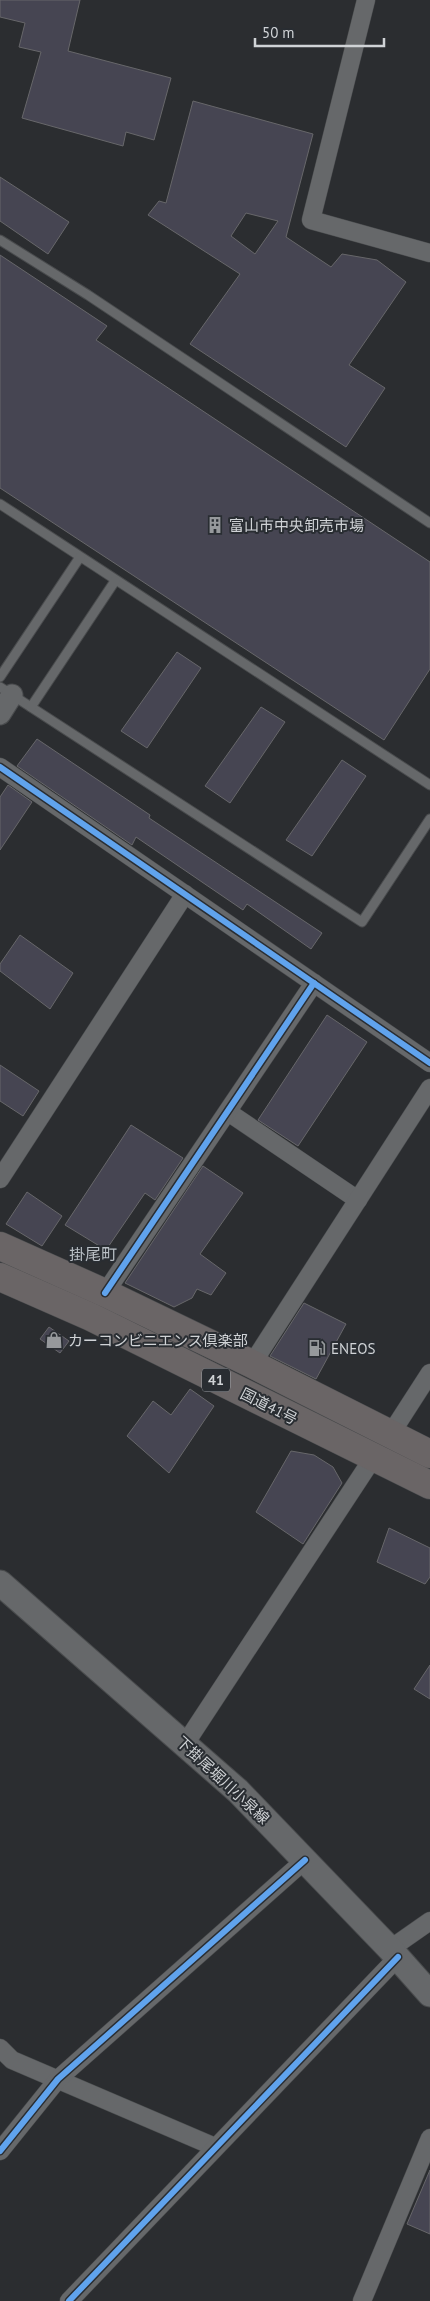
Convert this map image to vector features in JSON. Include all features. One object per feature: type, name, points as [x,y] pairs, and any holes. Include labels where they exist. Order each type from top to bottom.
[{"type":"highway","name":"国道41号","points":[[0,1246],[252,1364],[430,1454]]},
{"type":"highway","name":"国道41号","points":[[0,1277],[91,1317],[430,1486]]},
{"type":"main road","name":"下掛尾堀川小泉線","points":[[0,1583],[238,1791],[394,1953],[430,1994]]},
{"type":"street","points":[[366,0],[311,220],[430,253]]},
{"type":"street","points":[[0,714],[6,691]]},
{"type":"street","points":[[0,767],[430,1063]]},
{"type":"street","points":[[0,1179],[185,894]]},
{"type":"street","points":[[105,1294],[314,983]]},
{"type":"street","points":[[252,1364],[430,1088]]},
{"type":"street","points":[[228,1112],[358,1200]]},
{"type":"street","points":[[390,1435],[430,1373]]},
{"type":"street","points":[[185,1744],[373,1458]]},
{"type":"street","points":[[0,2151],[58,2079],[305,1860]]},
{"type":"street","points":[[69,2301],[215,2147],[394,1953],[430,1921]]},
{"type":"street","points":[[0,2048],[12,2060],[215,2147]]},
{"type":"street","points":[[362,2301],[430,2138]]},
{"type":"lane","points":[[0,240],[88,295],[430,523]]},
{"type":"lane","points":[[0,504],[115,582],[430,785]]},
{"type":"lane","points":[[0,677],[80,557]]},
{"type":"lane","points":[[31,707],[115,582]]},
{"type":"lane","points":[[6,691],[362,922],[430,819]]},
{"type":"building","points":[[0,0],[80,0],[68,51],[171,78],[154,140],[126,132],[123,146],[22,118],[41,52],[19,47],[25,23],[0,17]]},
{"type":"building","points":[[193,101],[313,134],[286,237],[331,267],[342,254],[377,260],[406,282],[349,365],[385,388],[346,447],[190,344],[240,274],[148,215],[159,201],[166,203]],"holes":[[[246,213],[278,221],[255,254],[231,236]]]},
{"type":"building","points":[[0,177],[69,222],[48,254],[0,221]]},
{"type":"building","name":"富山市中央卸売市場","points":[[0,255],[107,326],[96,340],[430,562],[430,669],[384,740],[0,488]]},
{"type":"building","points":[[177,652],[201,668],[147,748],[121,731]]},
{"type":"building","points":[[261,707],[285,722],[230,803],[205,786]]},
{"type":"building","points":[[37,739],[150,815],[149,818],[322,933],[311,949],[247,904],[243,910],[136,837],[132,845],[17,766]]},
{"type":"building","points":[[342,760],[366,776],[312,856],[286,840]]},
{"type":"building","points":[[8,785],[32,802],[0,850],[0,797]]},
{"type":"building","points":[[20,935],[73,973],[50,1009],[0,971],[0,964]]},
{"type":"building","points":[[327,1015],[367,1042],[298,1146],[258,1120]]},
{"type":"building","points":[[0,1065],[39,1091],[23,1116],[0,1101]]},
{"type":"building","points":[[131,1125],[183,1158],[155,1200],[145,1193],[106,1250],[65,1225]]},
{"type":"building","points":[[203,1166],[243,1193],[200,1254],[226,1273],[211,1295],[197,1289],[192,1298],[174,1307],[125,1283]]},
{"type":"building","points":[[27,1192],[62,1216],[42,1246],[6,1224]]},
{"type":"building","points":[[304,1303],[346,1324],[316,1379],[270,1356]]},
{"type":"building","points":[[49,1327],[69,1341],[60,1353],[40,1339]]},
{"type":"building","points":[[190,1389],[214,1406],[169,1473],[127,1436],[153,1401],[171,1415]]},
{"type":"building","points":[[291,1451],[314,1455],[333,1467],[342,1483],[303,1544],[256,1512]]},
{"type":"building","points":[[389,1528],[430,1548],[430,1577],[425,1584],[377,1562]]},
{"type":"building","points":[[430,1665],[430,1699],[414,1689]]},
{"type":"building","points":[[430,2170],[430,2234],[407,2224]]},
{"type":"cycle path","points":[[0,767],[430,1063]]},
{"type":"cycle path","points":[[105,1293],[314,983]]},
{"type":"cycle path","points":[[0,2151],[58,2079],[305,1860]]},
{"type":"cycle path","points":[[69,2301],[398,1957]]},
{"type":"place","name":"富山市中央卸売市場","points":[[215,525]]},
{"type":"place","name":"カーコンビニエンス倶楽部","points":[[54,1340]]},
{"type":"place","name":"ENEOS","points":[[317,1348]]},
{"type":"district","name":"掛尾町","points":[[93,1254]]}]
